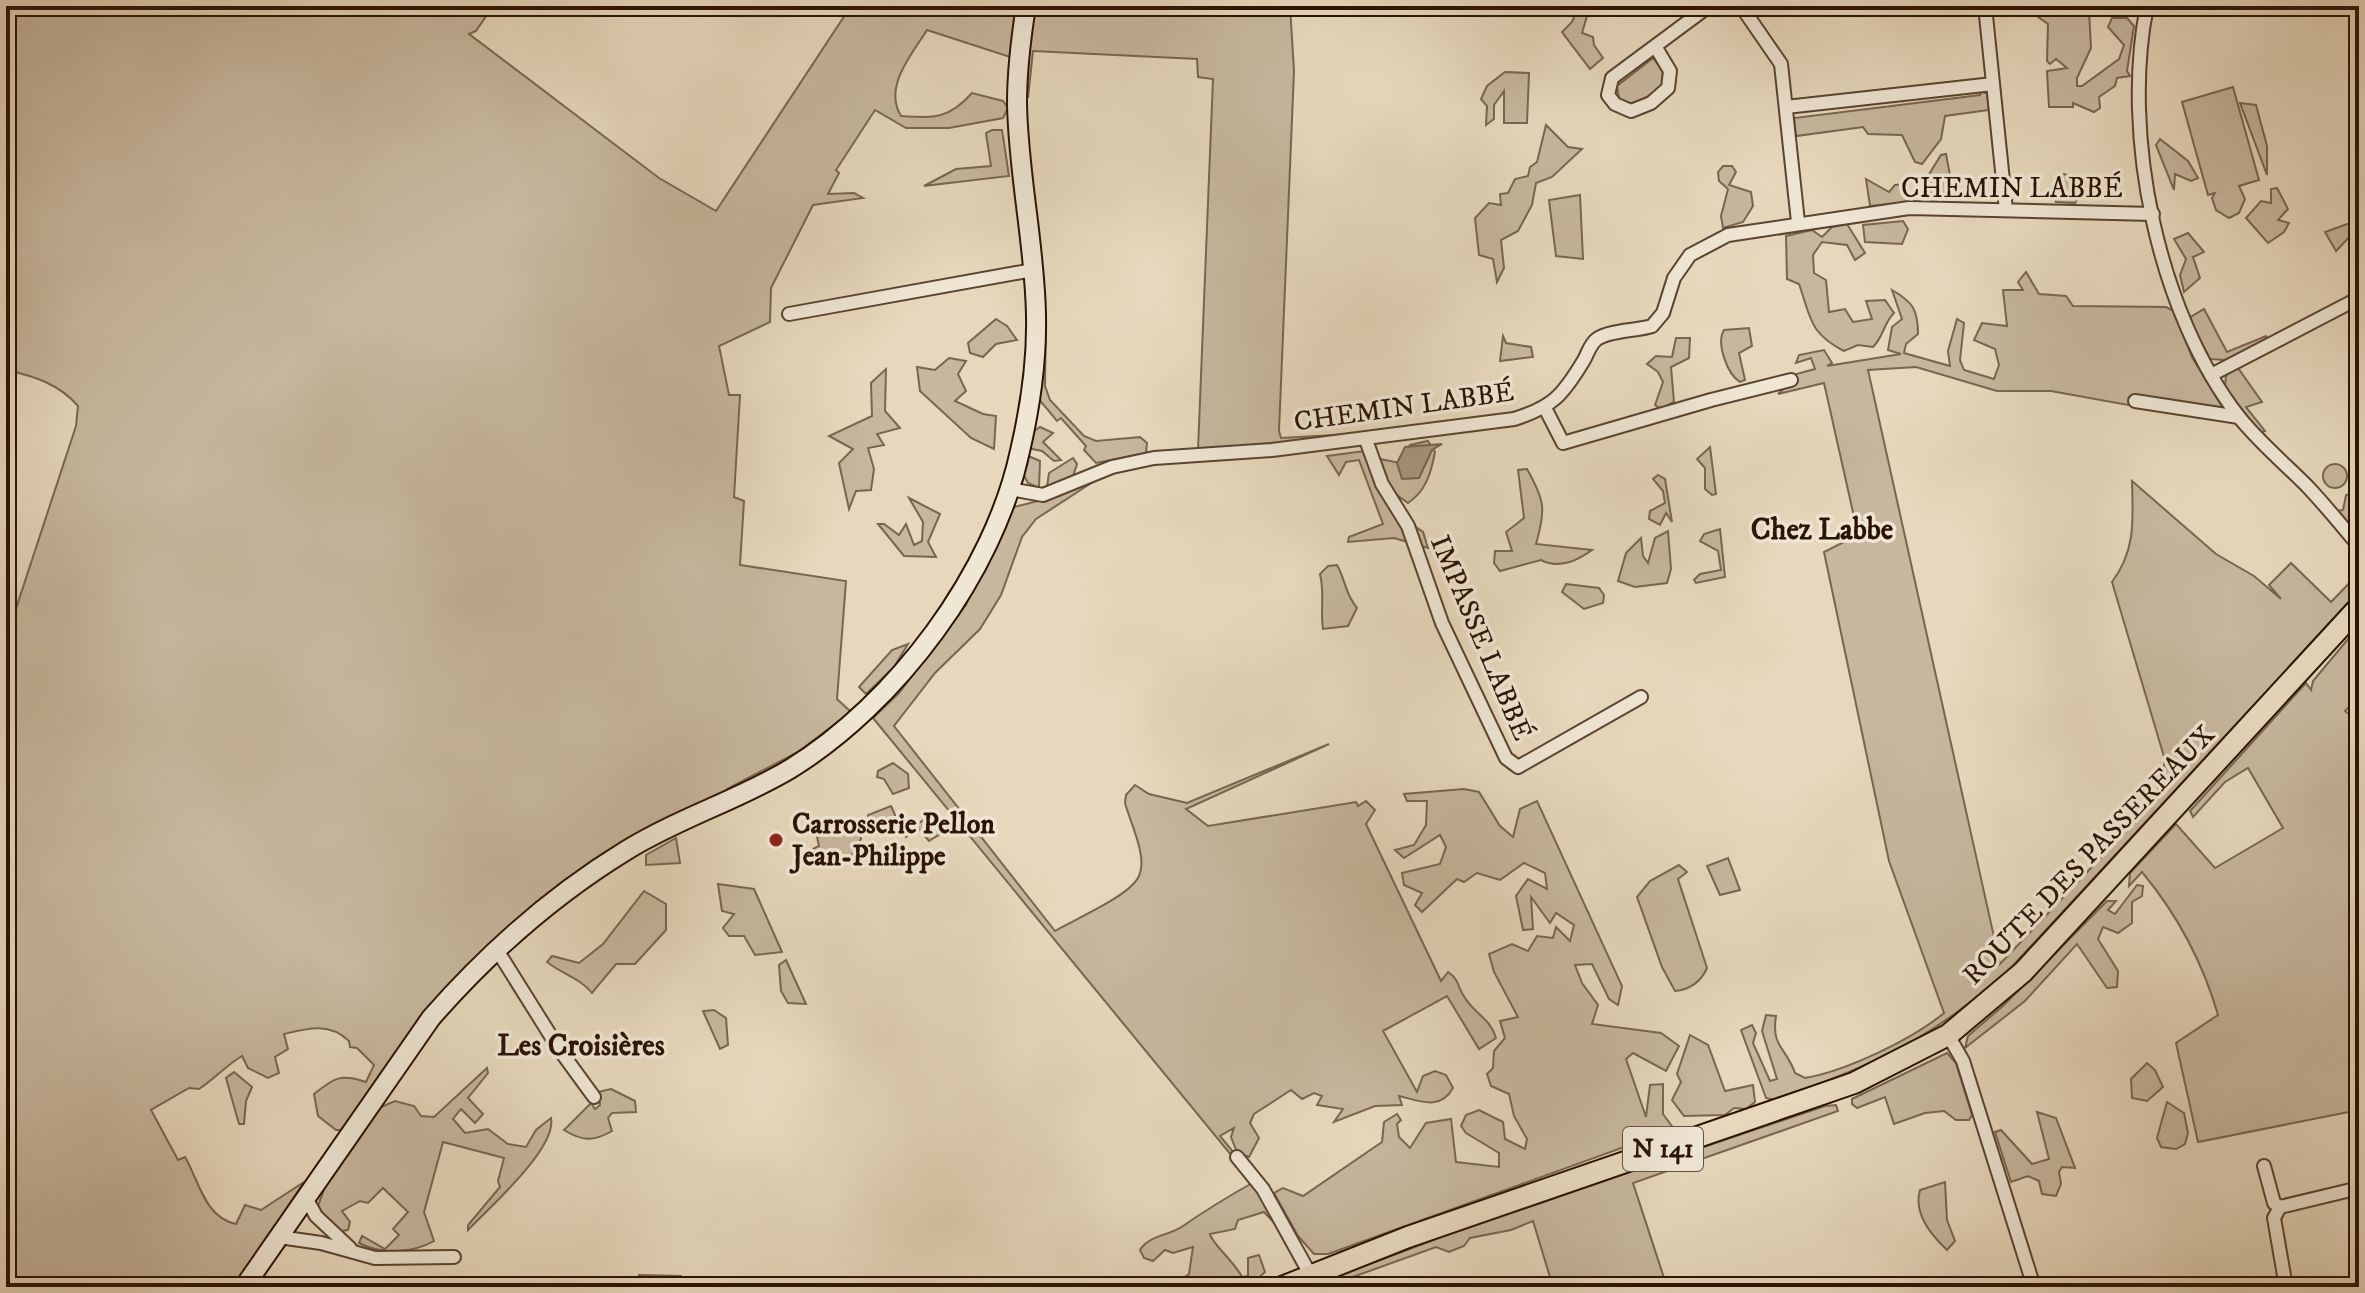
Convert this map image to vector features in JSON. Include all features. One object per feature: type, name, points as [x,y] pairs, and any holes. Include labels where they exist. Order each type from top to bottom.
[{"type":"main road","points":[[244,1287],[431,1018],[497,950],[591,874],[627,850],[788,770],[859,717],[928,643],[960,590],[1010,489],[1020,451],[1033,365],[1036,317],[1017,105],[1026,6]]},
{"type":"main road","name":"ROUTE DES PASSEREAUX","points":[[1282,1287],[1408,1237],[1841,1088],[1909,1058],[1948,1035],[2023,972],[2359,607]]},
{"type":"street","points":[[1655,46],[1670,71],[1668,88],[1641,108],[1631,111],[1615,104],[1608,95],[1612,78],[1655,46],[1709,6]]},
{"type":"street","points":[[1741,6],[1781,64],[1798,222]]},
{"type":"street","points":[[1985,6],[2006,210]]},
{"type":"street","points":[[2147,6],[2140,39],[2137,119],[2153,214],[2177,302],[2211,375],[2239,417],[2359,546]]},
{"type":"street","points":[[1786,107],[1993,84]]},
{"type":"street","name":"CHEMIN LABBÉ","points":[[1010,489],[1043,495],[1112,467],[1154,458],[1366,440],[1514,419],[1545,408],[1571,382],[1592,342],[1600,336],[1652,326],[1663,313],[1674,278],[1690,255],[1728,235],[1798,222],[1909,208],[2153,214]]},
{"type":"street","points":[[789,314],[1033,270]]},
{"type":"street","points":[[2211,375],[2359,298]]},
{"type":"street","points":[[1545,408],[1563,443],[1791,380]]},
{"type":"street","points":[[2135,401],[2239,417]]},
{"type":"street","name":"IMPASSE LABBÉ","points":[[1366,440],[1382,484],[1408,526],[1442,623],[1506,758],[1518,767],[1641,697]]},
{"type":"street","points":[[497,950],[594,1097]]},
{"type":"street","points":[[1948,1035],[1963,1061],[2034,1287]]},
{"type":"street","points":[[1237,1157],[1263,1189],[1310,1274]]},
{"type":"street","points":[[2264,1166],[2274,1203],[2280,1207],[2359,1188]]},
{"type":"street","points":[[306,1198],[316,1216],[352,1251]]},
{"type":"street","points":[[2280,1207],[2274,1218],[2286,1287]]},
{"type":"street","points":[[279,1237],[375,1258],[454,1257]]},
{"type":"shaded area","points":[[6,6],[493,6],[476,31],[469,34],[659,178],[716,211],[851,6],[1017,6],[1010,57],[927,30],[907,60],[895,94],[901,116],[941,115],[956,108],[972,93],[1003,101],[1008,108],[1003,118],[949,128],[906,128],[875,110],[836,170],[839,173],[828,194],[854,193],[863,198],[813,205],[771,288],[770,322],[719,346],[729,395],[740,395],[734,497],[744,501],[740,565],[846,581],[837,699],[851,712],[798,752],[727,789],[723,796],[603,853],[445,989],[346,1130],[336,1130],[318,1116],[314,1094],[338,1079],[366,1082],[374,1065],[357,1048],[350,1047],[349,1041],[342,1035],[326,1029],[284,1034],[288,1049],[275,1057],[279,1073],[268,1078],[248,1068],[242,1056],[199,1089],[189,1088],[151,1110],[178,1160],[185,1157],[204,1197],[225,1220],[236,1224],[245,1205],[261,1210],[304,1182],[235,1287],[10,1287],[6,1282],[6,639],[76,426],[78,406],[63,392],[45,382],[6,370]]},
{"type":"shaded area","points":[[1035,6],[1290,6],[1294,71],[1279,431],[1281,438],[1389,432],[1198,450],[1213,79],[1198,77],[1197,59],[1033,51],[1028,98],[1026,55]]},
{"type":"shaded area","points":[[1579,6],[1590,6],[1582,33],[1593,37],[1594,45],[1603,58],[1590,69],[1562,32],[1572,22]]},
{"type":"shaded area","points":[[2058,6],[2086,6],[2089,10],[2091,48],[2077,78],[2077,86],[2082,86],[2119,59],[2124,45],[2108,27],[2112,18],[2127,18],[2134,26],[2127,71],[2130,76],[2117,78],[2115,86],[2099,97],[2100,108],[2094,112],[2073,103],[2073,107],[2049,107],[2047,71],[2067,68],[2056,59],[2050,64],[2047,61],[2048,24],[2038,17],[2055,13]]},
{"type":"shaded area","points":[[1653,58],[1663,71],[1662,86],[1637,102],[1619,99],[1617,86]]},
{"type":"shaded area","points":[[1505,72],[1529,73],[1527,123],[1504,123],[1504,91],[1494,105],[1494,119],[1486,125],[1487,106],[1481,99],[1487,86]]},
{"type":"shaded area","points":[[2233,87],[2259,180],[2239,186],[2245,199],[2239,213],[2229,218],[2216,210],[2212,198],[2215,193],[2208,195],[2182,102]]},
{"type":"shaded area","points":[[1982,91],[1987,94],[1989,110],[1945,116],[1941,139],[1922,164],[1915,162],[1902,135],[1868,134],[1863,127],[1796,136],[1794,118],[1980,95]]},
{"type":"shaded area","points":[[2240,103],[2256,105],[2267,146],[2267,175]]},
{"type":"shaded area","points":[[1546,125],[1568,147],[1582,149],[1552,177],[1536,183],[1532,205],[1518,231],[1501,240],[1504,268],[1497,282],[1493,259],[1479,255],[1475,218],[1489,203],[1501,205],[1500,194],[1508,193],[1515,179],[1528,176],[1530,167],[1537,162]]},
{"type":"shaded area","points":[[1002,130],[1009,176],[924,186],[956,169],[991,166],[986,133]]},
{"type":"shaded area","points":[[2160,139],[2188,161],[2198,178],[2191,181],[2175,174],[2174,190],[2156,145]]},
{"type":"shaded area","points":[[1946,154],[1952,186],[1935,201],[1926,179],[1941,155]]},
{"type":"shaded area","points":[[1723,166],[1732,166],[1736,172],[1729,185],[1751,192],[1753,206],[1743,222],[1723,228],[1721,216],[1728,189],[1719,181],[1718,172]]},
{"type":"shaded area","points":[[2064,174],[2087,183],[2075,203],[2056,202],[2054,180]]},
{"type":"shaded area","points":[[1866,179],[1889,192],[1895,185],[1905,184],[1911,202],[1870,206]]},
{"type":"shaded area","points":[[2277,188],[2288,209],[2278,220],[2289,223],[2284,232],[2268,243],[2246,218],[2261,201],[2271,203],[2271,189]]},
{"type":"shaded area","points":[[1580,195],[1583,259],[1556,256],[1549,200]]},
{"type":"shaded area","points":[[1903,221],[1908,229],[1902,244],[1865,242],[1863,225]]},
{"type":"shaded area","points":[[2353,222],[2358,228],[2336,251],[2325,232]]},
{"type":"shaded area","points":[[1847,224],[1865,253],[1855,260],[1847,245],[1822,242],[1813,255],[1814,273],[1826,280],[1829,312],[1845,309],[1853,322],[1872,319],[1866,301],[1885,300],[1894,313],[1873,347],[1858,345],[1844,351],[1818,331],[1799,284],[1787,279],[1786,236],[1812,230],[1822,237],[1832,227]]},
{"type":"shaded area","points":[[2188,233],[2204,252],[2193,257],[2200,278],[2184,292],[2180,275],[2186,259],[2174,239]]},
{"type":"shaded area","points":[[2026,272],[2039,294],[2066,296],[2073,306],[2166,307],[2174,311],[2192,357],[2224,410],[2141,397],[2128,405],[2051,391],[1997,391],[1916,367],[1868,370],[2000,964],[2108,850],[2109,825],[2143,811],[2159,786],[2165,760],[2112,582],[2129,546],[2132,481],[2216,554],[2254,576],[2281,599],[2269,585],[2291,563],[2331,602],[2359,573],[2359,591],[2007,972],[1979,996],[1925,1034],[1870,1063],[1774,1100],[1766,1098],[1741,1030],[1752,1025],[1756,1033],[1753,1043],[1770,1081],[1777,1079],[1762,1031],[1766,1015],[1776,1016],[1777,1041],[1795,1073],[1805,1078],[1840,1069],[1878,1053],[1944,1013],[1889,861],[1824,552],[1852,538],[1857,530],[1824,383],[1778,394],[1788,385],[1789,376],[1815,369],[1811,358],[1796,363],[1799,355],[1824,350],[1832,363],[1827,366],[1901,354],[1888,350],[1892,327],[1902,319],[1892,290],[1909,303],[1917,319],[1918,334],[1906,344],[1904,353],[1950,366],[1948,351],[1957,319],[1964,323],[1960,360],[1964,370],[1994,379],[1999,365],[1995,349],[1974,340],[1982,323],[2007,326],[2003,290],[2023,290],[2018,282]]},
{"type":"shaded area","points":[[2204,309],[2227,352],[2266,336],[2268,340],[2225,360],[2210,359],[2189,318]]},
{"type":"shaded area","points":[[1046,312],[1045,386],[1050,400],[1084,436],[1096,441],[1140,437],[1147,443],[1146,453],[1096,463],[1084,450],[1086,446],[1061,418],[1057,421],[1037,397]]},
{"type":"shaded area","points":[[996,319],[1007,326],[1017,340],[996,344],[983,357],[970,353],[968,343]]},
{"type":"shaded area","points":[[1749,328],[1752,346],[1739,353],[1745,380],[1740,382],[1724,358],[1722,336],[1724,330]]},
{"type":"shaded area","points":[[1503,336],[1506,343],[1531,347],[1533,357],[1500,361]]},
{"type":"shaded area","points":[[1676,338],[1690,338],[1689,358],[1671,367],[1674,402],[1661,409],[1655,405],[1663,382],[1658,372],[1647,364],[1656,356],[1672,357]]},
{"type":"shaded area","points":[[949,358],[966,361],[958,374],[966,391],[955,401],[983,414],[996,416],[994,449],[971,438],[920,391],[917,367],[935,370]]},
{"type":"shaded area","points":[[2238,368],[2262,402],[2246,407],[2265,431],[2260,433],[2225,387],[2226,375]]},
{"type":"shaded area","points":[[886,369],[885,411],[900,428],[877,434],[884,445],[868,448],[874,469],[871,490],[856,491],[849,509],[839,463],[853,449],[829,436],[872,416],[871,383]]},
{"type":"shaded area","points":[[1040,427],[1053,433],[1043,442],[1061,460],[1054,461],[1042,451],[1027,448],[1031,433]]},
{"type":"shaded area","points":[[1428,441],[1435,452],[1423,487],[1408,503],[1394,493],[1397,514],[1423,532],[1428,548],[1394,538],[1348,542],[1349,537],[1383,524],[1359,460],[1346,462],[1339,475],[1327,456],[1364,451],[1374,476],[1380,459],[1400,463],[1410,445]]},
{"type":"shaded area","points":[[1442,444],[1432,450],[1419,478],[1402,479],[1397,463],[1405,447]]},
{"type":"shaded area","points":[[1710,447],[1716,494],[1712,495],[1705,489],[1705,468],[1697,459]]},
{"type":"shaded area","points":[[1026,455],[1040,461],[1039,488],[1028,483],[1022,472]]},
{"type":"shaded area","points":[[1073,458],[1077,464],[1073,476],[1047,487],[1049,473]]},
{"type":"shaded area","points":[[2335,464],[2346,471],[2347,476],[2340,487],[2335,488],[2324,481],[2323,476],[2330,465]]},
{"type":"shaded area","points":[[1527,469],[1542,505],[1536,544],[1592,550],[1567,562],[1554,564],[1541,560],[1500,571],[1494,563],[1495,551],[1512,551],[1506,532],[1524,518],[1518,470]]},
{"type":"shaded area","points":[[1658,475],[1665,479],[1672,522],[1666,513],[1660,525],[1649,519],[1650,511],[1665,503],[1663,491],[1653,479]]},
{"type":"shaded area","points":[[1099,478],[1036,519],[1022,537],[1001,595],[980,629],[935,673],[894,726],[1055,931],[1114,899],[1134,884],[1139,876],[1140,850],[1125,803],[1126,795],[1135,785],[1149,794],[1187,803],[1329,744],[1186,809],[1208,826],[1356,802],[1358,806],[1366,801],[1375,810],[1366,824],[1441,981],[1448,972],[1452,975],[1469,1004],[1490,1026],[1496,1038],[1479,1049],[1447,996],[1383,1031],[1417,1092],[1423,1076],[1435,1071],[1446,1075],[1453,1088],[1442,1100],[1422,1102],[1399,1096],[1402,1105],[1375,1106],[1334,1122],[1343,1109],[1317,1105],[1322,1096],[1314,1093],[1302,1099],[1291,1090],[1254,1114],[1250,1123],[1259,1138],[1249,1157],[1237,1152],[1231,1137],[1234,1128],[1220,1136],[1234,1153],[1231,1155],[873,718],[899,693],[966,605],[1010,508],[1058,496]]},
{"type":"shaded area","points":[[2359,491],[2359,536],[2337,511],[2343,510],[2346,495]]},
{"type":"shaded area","points":[[909,498],[940,514],[928,542],[936,557],[904,556],[878,524],[884,524],[899,535],[906,524],[914,545],[922,541],[923,522]]},
{"type":"shaded area","points":[[1720,529],[1725,577],[1696,583],[1694,580],[1700,574],[1721,570],[1718,551],[1700,541],[1704,534]]},
{"type":"shaded area","points":[[1668,531],[1671,569],[1667,583],[1635,587],[1618,581],[1626,553],[1641,538],[1643,556],[1648,563],[1655,538]]},
{"type":"shaded area","points":[[1337,565],[1357,608],[1348,626],[1323,629],[1320,574],[1328,566]]},
{"type":"shaded area","points":[[1566,584],[1599,588],[1604,595],[1603,603],[1584,609],[1562,592]]},
{"type":"shaded area","points":[[2359,626],[2359,697],[2345,711],[2359,722],[2359,1110],[2198,1142],[2176,1043],[2218,1015],[2205,976],[2166,904],[2142,872],[2129,886],[2130,873],[2176,824],[2215,868],[2283,828],[2248,768],[2225,782],[2193,817],[2190,811],[2306,683],[2311,690],[2313,681]]},
{"type":"shaded area","points":[[908,644],[894,667],[866,694],[859,687],[892,650]]},
{"type":"shaded area","points":[[893,763],[908,774],[909,788],[893,794],[884,779],[877,777],[878,771]]},
{"type":"shaded area","points":[[1464,789],[1479,792],[1500,826],[1513,837],[1520,809],[1537,801],[1622,986],[1618,1005],[1609,999],[1592,964],[1575,965],[1582,983],[1598,1005],[1592,1024],[1661,1033],[1679,1046],[1666,1071],[1633,1053],[1626,1059],[1646,1117],[1650,1085],[1663,1084],[1663,1114],[1674,1129],[1328,1254],[1314,1254],[1298,1236],[1274,1193],[1283,1188],[1303,1196],[1382,1142],[1384,1122],[1397,1114],[1401,1120],[1397,1124],[1399,1137],[1410,1148],[1426,1123],[1451,1119],[1456,1162],[1499,1167],[1499,1153],[1466,1133],[1461,1126],[1466,1115],[1479,1110],[1503,1122],[1505,1139],[1525,1149],[1527,1139],[1514,1116],[1509,1094],[1491,1086],[1487,1074],[1493,1068],[1494,1051],[1505,1038],[1500,1021],[1518,1017],[1494,972],[1489,954],[1512,944],[1528,951],[1537,936],[1553,938],[1556,927],[1570,941],[1574,925],[1556,913],[1550,923],[1531,897],[1533,929],[1523,930],[1516,896],[1528,879],[1547,889],[1545,873],[1524,863],[1500,880],[1477,873],[1464,882],[1457,879],[1422,912],[1415,905],[1422,893],[1404,885],[1402,873],[1440,864],[1446,847],[1440,835],[1404,858],[1395,850],[1414,845],[1426,825],[1427,801],[1407,801],[1404,794]]},
{"type":"shaded area","points":[[891,806],[896,817],[883,832],[871,827],[868,815]]},
{"type":"shaded area","points":[[927,817],[939,823],[942,833],[929,841],[919,829],[906,837],[903,822],[917,825]]},
{"type":"shaded area","points":[[858,824],[861,839],[848,862],[818,865],[811,850],[819,846],[817,837]]},
{"type":"shaded area","points":[[676,838],[680,863],[646,865],[646,855]]},
{"type":"shaded area","points":[[1728,858],[1740,890],[1720,895],[1707,866]]},
{"type":"shaded area","points":[[1679,865],[1687,872],[1678,879],[1707,968],[1694,984],[1675,991],[1662,967],[1637,897],[1650,881]]},
{"type":"shaded area","points":[[718,884],[754,889],[782,952],[755,955],[744,936],[729,936],[723,928],[734,914],[722,911]]},
{"type":"shaded area","points":[[2137,885],[2143,886],[2142,896],[2132,902],[2132,923],[2118,933],[2103,927],[2098,939],[2118,971],[2117,987],[2107,988],[2077,944],[2025,1001],[1965,1048],[1968,1036],[2004,1005],[2107,901],[2116,901],[2108,910],[2115,914]]},
{"type":"shaded area","points":[[644,891],[666,904],[666,930],[635,964],[616,964],[592,993],[547,962],[552,956],[579,963],[603,944]]},
{"type":"shaded area","points":[[786,960],[806,1004],[788,1003],[781,991],[779,965]]},
{"type":"shaded area","points":[[714,1010],[726,1018],[728,1045],[720,1049],[703,1011]]},
{"type":"shaded area","points":[[1690,1035],[1708,1045],[1725,1091],[1753,1085],[1755,1102],[1746,1109],[1734,1108],[1725,1115],[1684,1116],[1672,1100],[1681,1082],[1677,1074]]},
{"type":"shaded area","points":[[1947,1053],[1956,1063],[1972,1115],[1969,1120],[1956,1120],[1944,1111],[1925,1113],[1894,1124],[1885,1097],[1857,1108],[1852,1104],[1852,1099]]},
{"type":"shaded area","points":[[2147,1063],[2155,1070],[2163,1087],[2147,1101],[2132,1098],[2131,1079]]},
{"type":"shaded area","points":[[487,1068],[488,1073],[468,1098],[483,1114],[475,1123],[461,1109],[453,1119],[465,1133],[488,1129],[508,1144],[526,1147],[536,1130],[551,1118],[550,1130],[544,1145],[520,1177],[468,1230],[468,1225],[500,1187],[498,1181],[504,1158],[443,1142],[424,1212],[434,1241],[397,1251],[377,1249],[359,1243],[362,1236],[385,1249],[399,1235],[393,1229],[408,1212],[383,1188],[368,1203],[360,1201],[342,1211],[350,1222],[348,1230],[341,1231],[324,1217],[318,1206],[332,1168],[348,1155],[381,1107],[395,1101],[414,1106],[421,1116],[434,1117]]},
{"type":"shaded area","points":[[234,1072],[252,1087],[246,1101],[244,1124],[239,1124],[226,1078]]},
{"type":"shaded area","points":[[611,1089],[635,1101],[636,1112],[612,1113],[608,1118],[612,1131],[599,1137],[582,1138],[564,1130],[591,1103],[595,1109],[600,1105],[598,1092]]},
{"type":"shaded area","points":[[2167,1102],[2184,1113],[2188,1133],[2185,1144],[2176,1149],[2161,1147],[2157,1138]]},
{"type":"shaded area","points":[[1836,1105],[1838,1111],[1633,1183],[1667,1287],[1553,1287],[1533,1221],[1511,1230],[1470,1238],[1464,1246],[1449,1252],[1436,1247],[1325,1287],[1308,1287],[1479,1223],[1825,1106]]},
{"type":"shaded area","points":[[2037,1112],[2056,1118],[2075,1168],[2062,1167],[2059,1172],[2061,1184],[2056,1196],[2042,1194],[2039,1181],[2028,1176],[2011,1182],[1995,1132],[2001,1130],[2032,1164],[2049,1159]]},
{"type":"shaded area","points":[[1254,1182],[1281,1230],[1264,1212],[1238,1220],[1235,1229],[1210,1234],[1242,1277],[1248,1276],[1248,1258],[1259,1255],[1265,1272],[1249,1287],[1133,1287],[1149,1277],[1175,1284],[1189,1274],[1193,1247],[1173,1253],[1165,1250],[1153,1261],[1144,1258],[1140,1250],[1154,1238],[1178,1229]]},
{"type":"shaded area","points":[[1945,1182],[1947,1220],[1955,1241],[1947,1250],[1925,1223],[1919,1207],[1920,1190]]},
{"type":"shaded area","points":[[639,1275],[681,1276],[684,1287],[638,1287]]},
{"type":"place","name":"Carrosserie Pellon Jean-Philippe","points":[[776,840]]},
{"type":"district","name":"Chez Labbe","points":[[1822,530]]},
{"type":"district","name":"Les Croisières","points":[[581,1046]]}]
